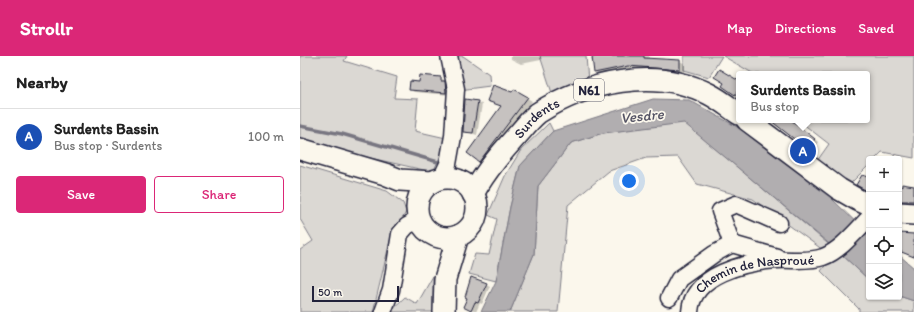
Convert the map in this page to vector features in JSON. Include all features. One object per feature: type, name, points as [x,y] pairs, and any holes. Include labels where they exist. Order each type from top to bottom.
[{"type":"main road","name":"Surdents","points":[[474,194],[480,181],[498,156],[536,114],[572,95],[604,85],[635,80],[663,80],[708,93],[736,112]]},
{"type":"main road","points":[[751,123],[839,189],[866,204]]},
{"type":"main road","points":[[300,149],[385,174],[400,180],[437,181],[451,178],[460,181],[468,186],[474,194],[477,210],[475,218],[466,231],[458,236],[442,237],[422,218],[422,193],[437,181]]},
{"type":"main road","points":[[400,180],[422,218],[438,255],[445,279]]},
{"type":"main road","points":[[902,213],[914,214]]},
{"type":"main road","points":[[444,312],[445,279],[458,236]]},
{"type":"street","points":[[437,181],[448,164],[453,136],[456,88],[449,56]]},
{"type":"street","points":[[732,244],[720,211],[736,204],[779,223]]},
{"type":"street","points":[[383,312],[391,290],[400,234],[407,226],[422,218]]},
{"type":"street","name":"Chemin de Nasproué","points":[[690,312],[690,302],[702,285],[727,270],[751,263],[786,259],[821,265],[864,222]]},
{"type":"street","points":[[669,298],[679,279],[714,254],[732,244],[786,259]]},
{"type":"street","points":[[679,279],[698,292]]},
{"type":"shaded area","points":[[300,56],[347,56],[344,61],[397,77],[394,98],[418,99],[415,131],[446,138],[442,153],[433,172],[348,153],[300,139]]},
{"type":"shaded area","points":[[451,56],[463,56],[489,74],[490,86],[459,90]]},
{"type":"shaded area","points":[[540,56],[586,56],[588,82],[553,96]]},
{"type":"shaded area","points":[[684,56],[722,56],[709,77],[684,70]]},
{"type":"shaded area","points":[[723,56],[914,56],[914,158],[882,152],[878,156],[866,156],[866,168],[850,184],[817,161],[829,144],[802,123],[870,123],[870,71],[749,71]]},
{"type":"shaded area","points":[[684,122],[833,248],[823,250],[753,199],[697,184],[678,157],[646,158],[609,171],[568,205],[558,312],[510,312],[534,254],[538,186],[571,143],[603,133]]},
{"type":"shaded area","points":[[549,123],[553,131],[520,166],[510,207],[496,281],[469,274],[475,254],[489,255],[497,219],[488,215],[505,176],[521,150]]},
{"type":"shaded area","points":[[300,165],[387,191],[403,203],[406,212],[390,241],[373,312],[300,312],[300,250],[313,241],[300,219]]},
{"type":"shaded area","points":[[837,250],[866,277],[866,300],[902,300],[902,297],[914,301],[914,312],[859,312],[859,309],[821,271]]},
{"type":"shaded area","points":[[433,276],[433,312],[389,312],[405,297],[417,304]]},
{"type":"water","name":"Vesdre","points":[[653,99],[689,100],[739,128],[831,198],[866,232],[866,277],[839,252],[684,123],[603,133],[571,143],[538,186],[534,254],[510,312],[481,312],[496,281],[510,207],[520,166],[553,131]]},
{"type":"water","points":[[902,258],[914,268],[914,301],[902,297]]},
{"type":"building","points":[[644,56],[644,58],[680,60],[680,70],[628,66],[594,73],[592,57]]},
{"type":"building","points":[[719,69],[736,79],[735,95],[722,86],[724,83],[714,77]]},
{"type":"building","points":[[420,75],[441,77],[441,81],[445,81],[446,93],[409,90],[410,81],[419,82]]},
{"type":"building","points":[[493,85],[512,92],[514,89],[528,97],[479,162],[467,153],[501,106],[487,101]]},
{"type":"building","points":[[465,99],[478,101],[473,133],[463,132]]},
{"type":"building","points":[[774,123],[795,123],[815,139],[807,149]]},
{"type":"building","points":[[862,175],[866,176],[866,190],[856,185]]},
{"type":"building","points":[[902,184],[914,186],[914,201],[902,201]]},
{"type":"building","points":[[902,233],[914,234],[914,257],[902,252]]},
{"type":"building","points":[[471,277],[487,283],[478,303],[475,302],[471,311],[463,307],[467,298],[465,297]]},
{"type":"waterway","points":[[300,126],[342,134],[438,162]]},
{"type":"place","name":"Surdents Bassin","points":[[803,151]]}]
